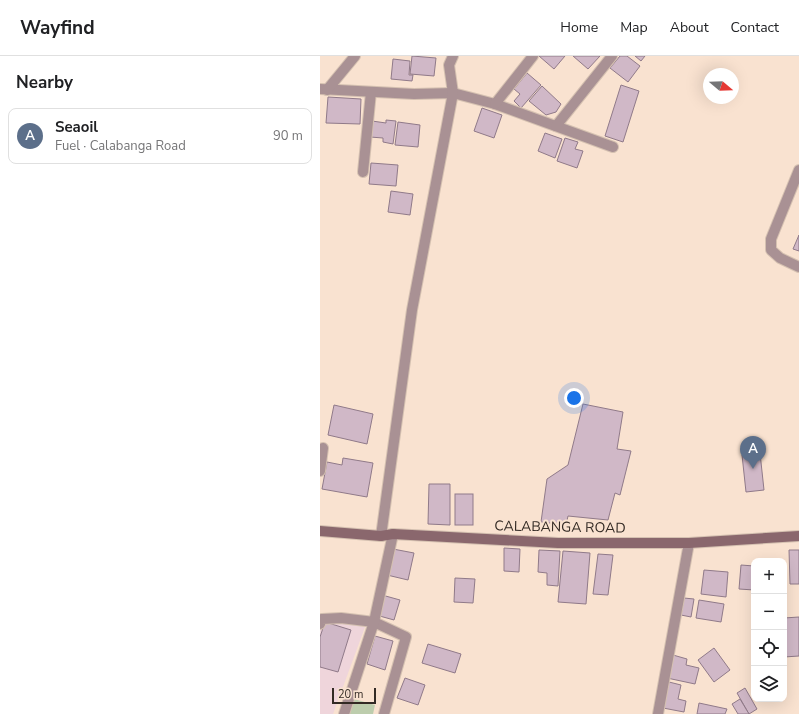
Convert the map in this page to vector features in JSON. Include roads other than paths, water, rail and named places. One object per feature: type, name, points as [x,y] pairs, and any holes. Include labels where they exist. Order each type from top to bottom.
[{"type":"main road","name":"CALABANGA ROAD","points":[[320,531],[381,536],[393,534],[558,543],[689,543],[799,536]]},
{"type":"street","points":[[323,89],[355,56]]},
{"type":"street","points":[[381,536],[412,310],[453,92],[449,65],[454,56]]},
{"type":"street","points":[[495,104],[534,56]]},
{"type":"street","points":[[556,126],[612,56]]},
{"type":"street","points":[[323,89],[414,94],[453,92],[495,104],[613,146]]},
{"type":"street","points":[[363,172],[371,92]]},
{"type":"street","points":[[799,170],[771,239],[771,250],[780,258],[799,266]]},
{"type":"street","points":[[320,471],[323,448]]},
{"type":"street","points":[[344,714],[374,622],[393,534]]},
{"type":"street","points":[[658,714],[689,543]]},
{"type":"street","points":[[320,624],[322,619],[341,618],[374,622],[406,637],[384,714]]},
{"type":"place","name":"Seaoil","points":[[753,469]]}]
